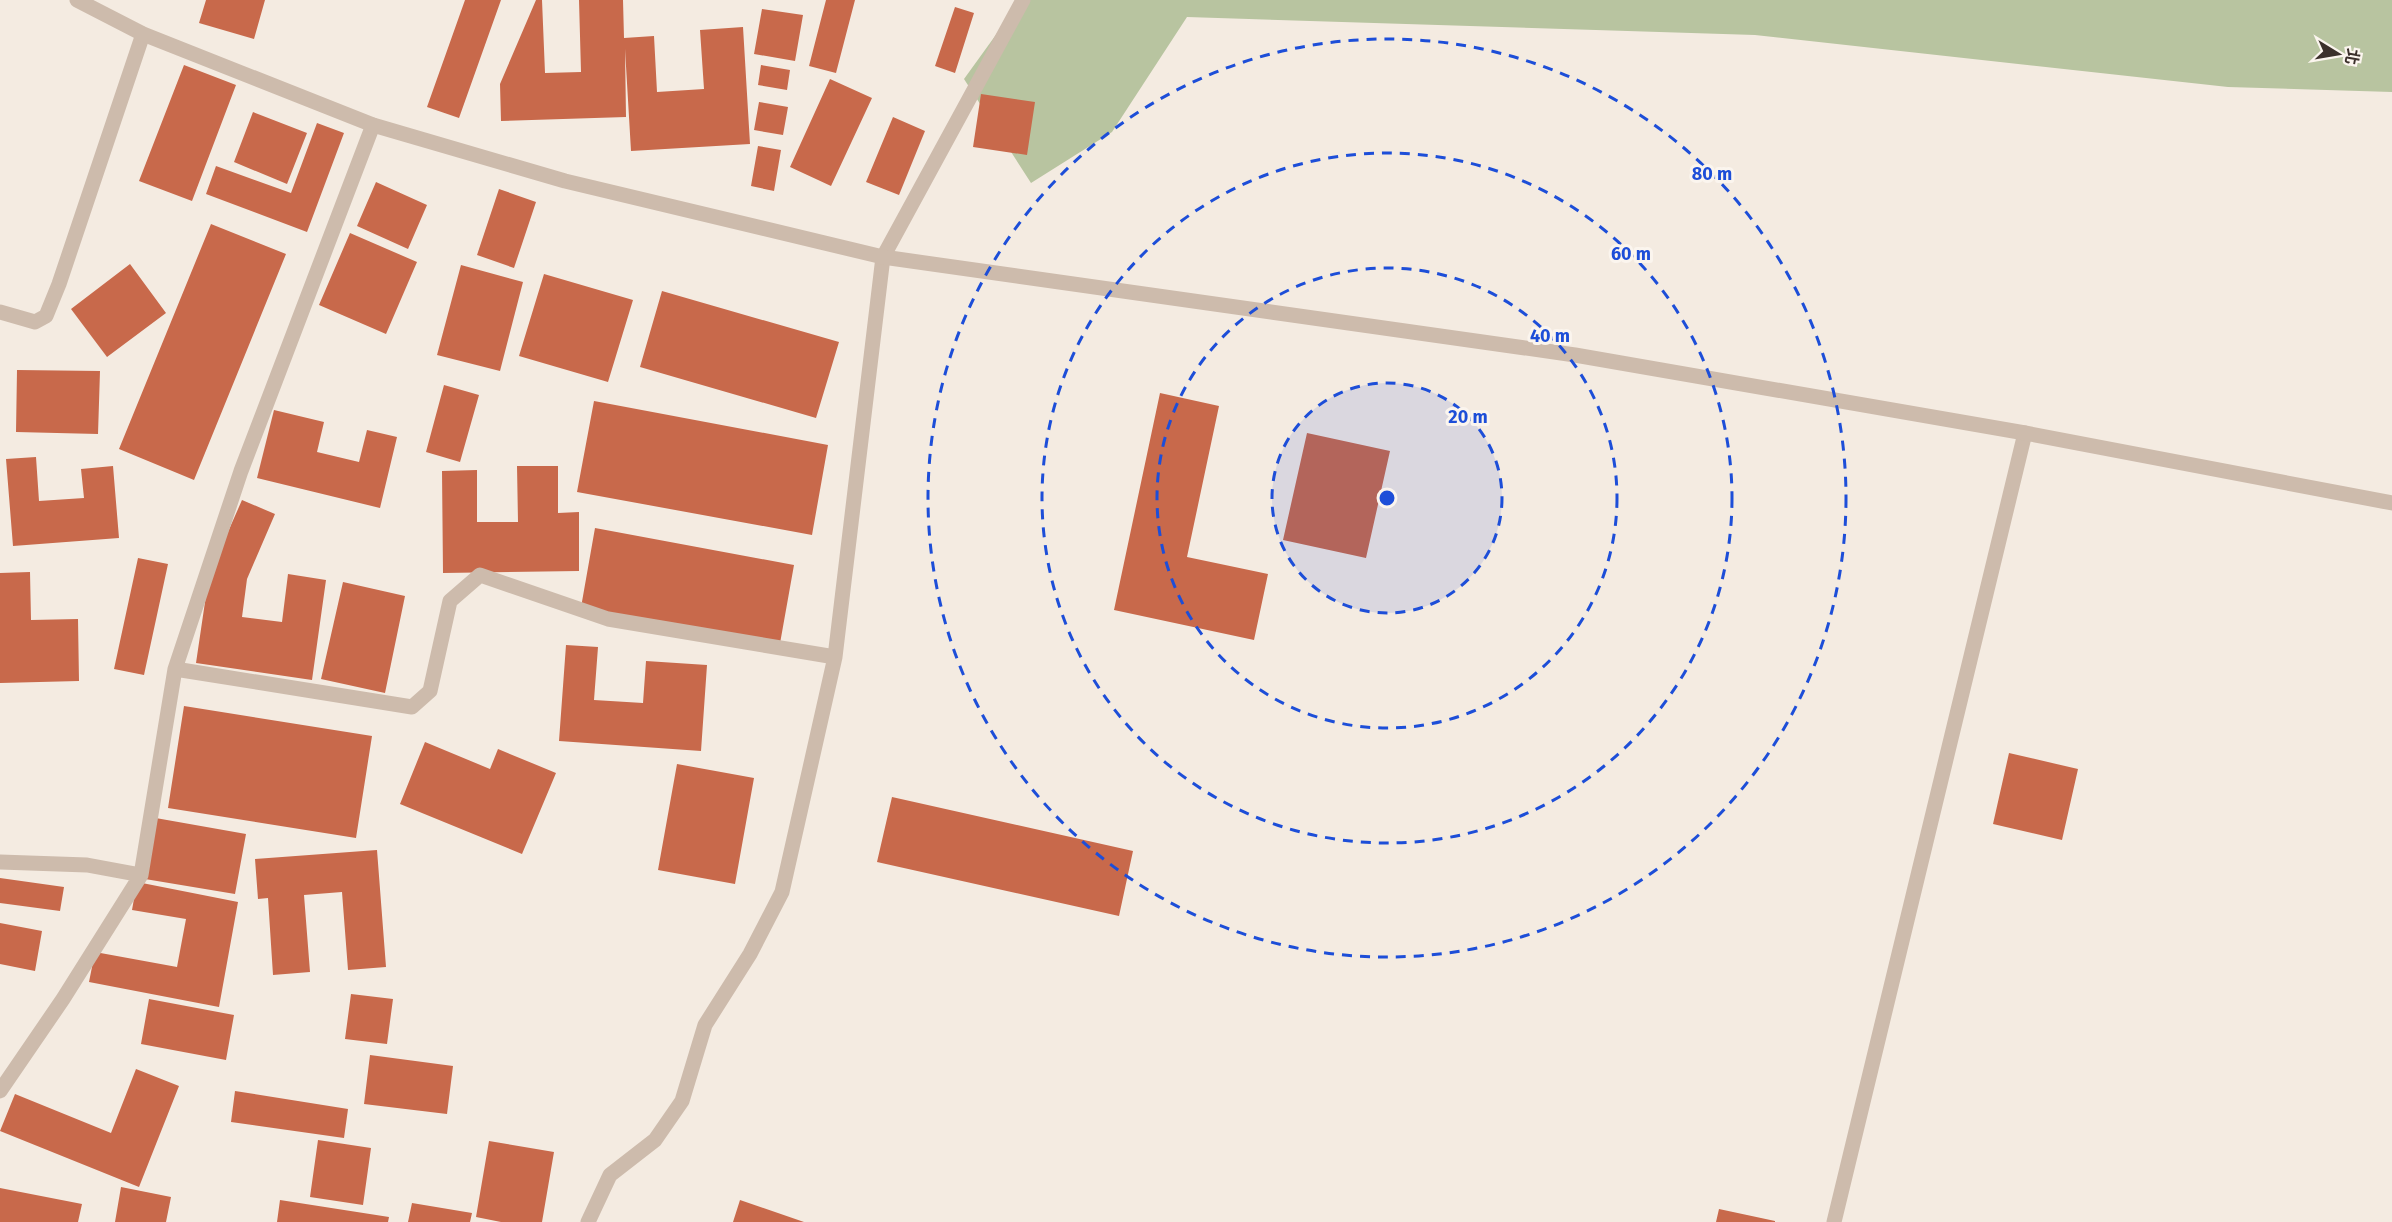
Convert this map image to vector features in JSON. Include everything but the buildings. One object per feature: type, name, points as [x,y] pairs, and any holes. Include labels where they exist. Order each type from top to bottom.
[{"type":"street","points":[[78,0],[143,34],[373,125],[565,181],[883,257],[1575,355],[2025,433],[2392,503]]},
{"type":"street","points":[[588,1222],[610,1175],[655,1140],[682,1101],[705,1025],[750,954],[782,892],[835,657],[883,257],[1023,0]]},
{"type":"street","points":[[0,312],[35,322],[46,316],[143,34]]},
{"type":"street","points":[[0,1091],[63,999],[141,875],[175,669],[241,471],[373,125]]},
{"type":"street","points":[[1834,1222],[2025,433]]},
{"type":"street","points":[[175,669],[412,707],[430,691],[450,600],[480,574],[608,619],[835,657]]},
{"type":"street","points":[[0,862],[87,865],[141,875]]},
{"type":"green space","points":[[1021,0],[2392,0],[2392,92],[2228,87],[1755,35],[1187,17],[1112,132],[1031,183],[964,79]]}]
